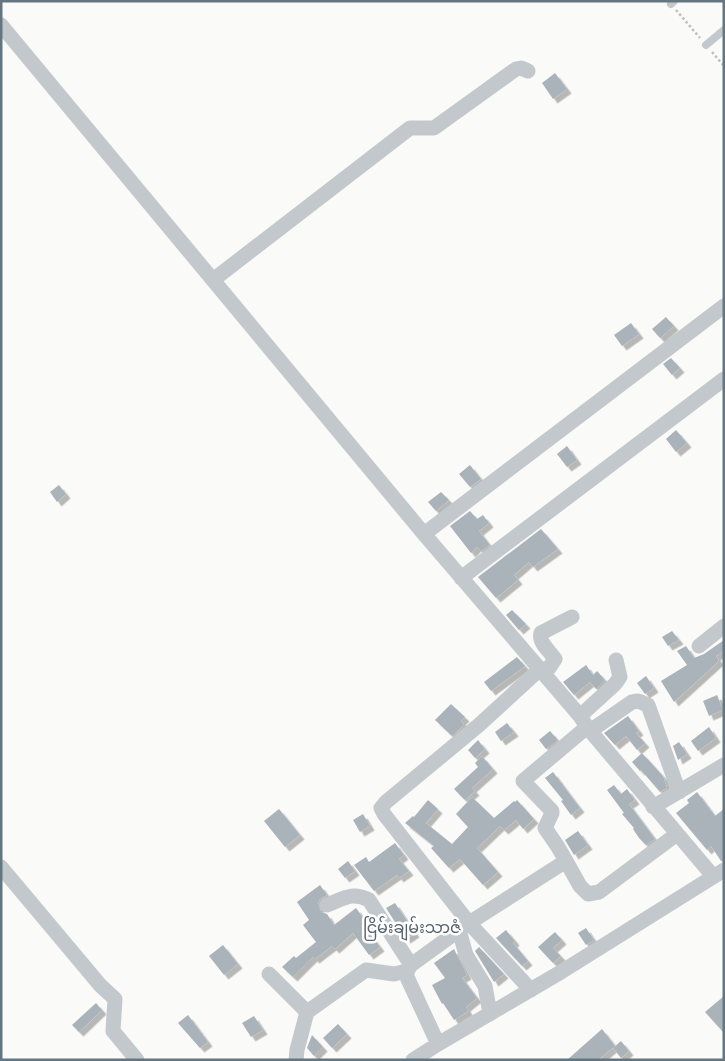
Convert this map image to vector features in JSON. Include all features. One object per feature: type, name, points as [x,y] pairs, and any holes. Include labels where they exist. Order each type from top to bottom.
[{"type":"street","points":[[1,25],[653,807],[677,834],[718,873],[562,972],[413,1060]]},
{"type":"street","points":[[213,280],[410,128],[434,128],[516,69],[521,68],[528,71]]},
{"type":"street","points":[[424,534],[724,306]]},
{"type":"street","points":[[462,578],[724,379]]},
{"type":"street","points":[[531,990],[464,926],[381,808],[479,725],[539,670],[549,668],[555,660],[550,651],[540,641],[541,633],[572,617]]},
{"type":"street","points":[[699,646],[724,626]]},
{"type":"street","points":[[616,660],[620,678],[586,725],[523,781],[552,811],[545,828],[580,886],[588,894],[599,892],[677,834]]},
{"type":"street","points":[[586,725],[632,702],[638,701],[648,704],[679,792]]},
{"type":"street","points":[[653,807],[724,765]]},
{"type":"street","points":[[296,1060],[307,1012],[366,970],[394,974],[409,968],[464,926],[566,861]]},
{"type":"street","points":[[1,867],[100,985],[115,999],[113,1031],[137,1060]]},
{"type":"street","points":[[326,905],[352,895],[361,896],[368,900],[409,968],[407,977],[438,1044]]},
{"type":"street","points":[[464,926],[466,955],[485,986],[490,1014]]},
{"type":"street","points":[[269,974],[307,1012]]},
{"type":"lane","points":[[706,45],[724,30]]},
{"type":"path","points":[[673,3],[724,66]]},
{"type":"building","points":[[555,73],[567,89],[553,99],[542,83]]},
{"type":"building","points":[[666,317],[674,326],[660,338],[652,329]]},
{"type":"building","points":[[631,323],[639,334],[622,346],[614,335]]},
{"type":"building","points":[[671,358],[680,368],[672,375],[663,364]]},
{"type":"building","points":[[676,430],[687,443],[676,452],[666,439]]},
{"type":"building","points":[[567,446],[577,460],[567,467],[557,454]]},
{"type":"building","points":[[470,465],[481,479],[470,487],[459,474]]},
{"type":"building","points":[[59,485],[66,494],[57,502],[50,492]]},
{"type":"building","points":[[441,492],[449,500],[436,511],[428,502]]},
{"type":"building","points":[[470,511],[477,519],[483,515],[489,523],[479,531],[490,545],[481,551],[477,547],[471,553],[450,526]]},
{"type":"building","points":[[541,529],[558,549],[533,567],[529,562],[514,575],[518,580],[496,598],[478,577]]},
{"type":"building","points":[[512,610],[526,624],[519,630],[506,615]]},
{"type":"building","points":[[672,631],[679,640],[668,646],[662,637]]},
{"type":"building","points":[[724,640],[724,651],[716,656],[719,661],[674,702],[661,681],[687,665],[677,651],[686,646],[694,658],[704,654]]},
{"type":"building","points":[[517,657],[525,666],[491,691],[484,682]]},
{"type":"building","points":[[586,665],[593,675],[597,671],[605,680],[596,689],[590,682],[574,695],[563,682]]},
{"type":"building","points":[[646,676],[654,688],[645,694],[637,683]]},
{"type":"building","points":[[717,695],[723,710],[709,716],[703,701]]},
{"type":"building","points":[[451,704],[465,717],[461,721],[464,725],[452,736],[435,720]]},
{"type":"building","points":[[628,716],[639,731],[636,733],[645,743],[637,750],[626,736],[615,745],[604,733]]},
{"type":"building","points":[[507,723],[514,732],[501,741],[495,732]]},
{"type":"building","points":[[709,727],[716,738],[698,751],[691,741]]},
{"type":"building","points":[[550,731],[558,740],[546,749],[539,740]]},
{"type":"building","points":[[478,740],[485,749],[475,758],[468,750]]},
{"type":"building","points":[[679,742],[687,754],[678,760],[673,746]]},
{"type":"building","points":[[642,753],[663,776],[667,788],[660,792],[632,762]]},
{"type":"building","points":[[482,756],[493,769],[472,788],[475,791],[465,800],[454,789],[478,767],[475,763]]},
{"type":"building","points":[[553,772],[580,808],[571,815],[561,801],[563,800],[545,778]]},
{"type":"building","points":[[614,785],[621,794],[627,789],[635,800],[629,804],[655,839],[646,845],[639,838],[607,790]]},
{"type":"building","points":[[697,792],[715,816],[724,809],[724,861],[721,861],[711,846],[707,850],[676,813],[689,803],[687,800]]},
{"type":"building","points":[[472,797],[494,818],[517,800],[534,819],[523,829],[516,820],[504,830],[500,826],[477,848],[498,872],[483,885],[460,859],[449,868],[431,848],[434,846],[405,823],[414,817],[428,800],[438,809],[426,823],[452,844],[468,827],[456,814]]},
{"type":"building","points":[[279,809],[300,835],[285,847],[264,821]]},
{"type":"building","points":[[363,814],[370,826],[360,832],[353,820]]},
{"type":"building","points":[[578,831],[588,845],[574,855],[565,840]]},
{"type":"building","points":[[395,843],[404,855],[399,859],[409,871],[399,878],[397,875],[374,891],[354,865],[366,857],[369,862]]},
{"type":"building","points":[[348,861],[355,871],[345,878],[338,869]]},
{"type":"building","points":[[320,885],[327,895],[320,899],[318,903],[321,912],[327,914],[334,925],[356,908],[370,927],[367,930],[380,947],[369,955],[353,933],[335,949],[332,946],[315,959],[313,957],[293,977],[282,967],[294,956],[296,958],[316,942],[303,925],[309,920],[297,902]]},
{"type":"building","points":[[395,903],[415,933],[406,939],[386,908]]},
{"type":"building","points":[[586,928],[594,940],[586,945],[578,933]]},
{"type":"building","points":[[506,930],[515,941],[513,943],[528,961],[522,966],[496,938]]},
{"type":"building","points":[[555,932],[562,940],[553,948],[561,956],[553,963],[538,947]]},
{"type":"building","points":[[223,945],[238,964],[224,975],[209,956]]},
{"type":"building","points":[[479,947],[504,974],[494,982],[475,951]]},
{"type":"building","points":[[454,949],[467,975],[462,978],[477,998],[466,1007],[468,1011],[454,1020],[442,1004],[432,985],[445,978],[434,963]]},
{"type":"building","points":[[724,996],[724,1033],[705,1012]]},
{"type":"building","points":[[96,1003],[102,1010],[79,1032],[72,1025]]},
{"type":"building","points":[[188,1015],[208,1042],[200,1048],[178,1023]]},
{"type":"building","points":[[254,1016],[263,1030],[251,1037],[242,1023]]},
{"type":"building","points":[[338,1024],[347,1034],[332,1048],[323,1038]]},
{"type":"building","points":[[602,1029],[615,1046],[598,1060],[567,1060]]},
{"type":"building","points":[[312,1035],[323,1047],[314,1056],[307,1048]]},
{"type":"building","points":[[621,1041],[629,1051],[621,1058],[613,1048]]},
{"type":"district","name":"ငြိမ်းချမ်းသာဇံ","points":[[412,927]]}]
